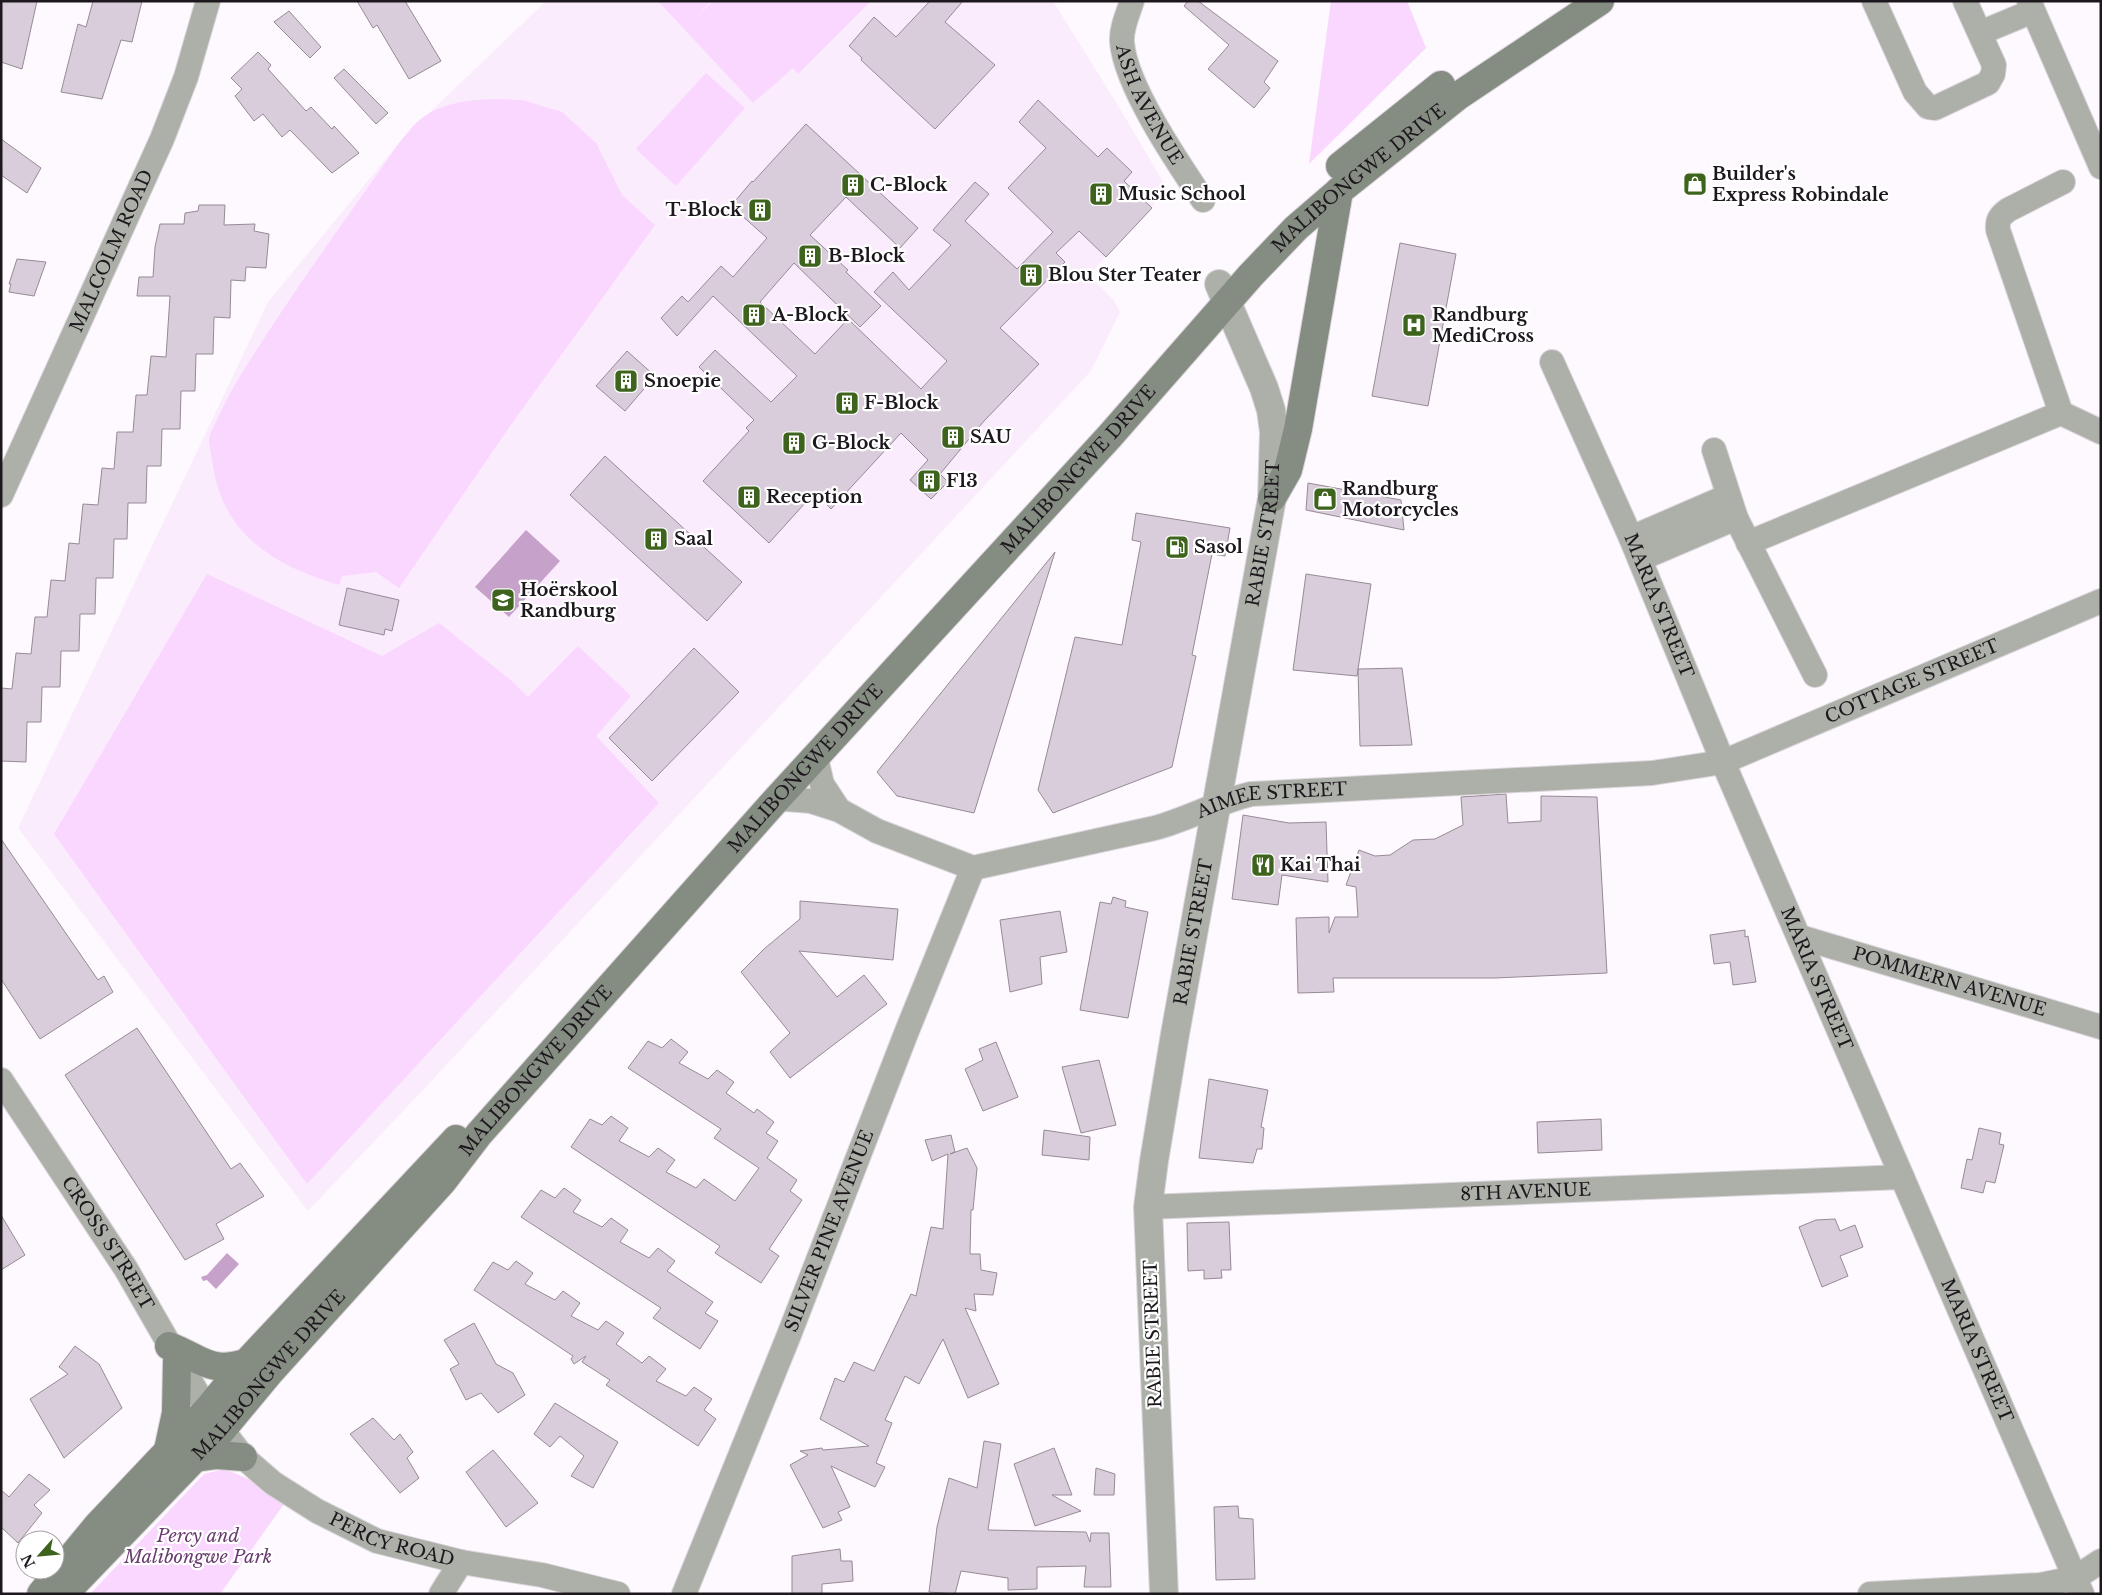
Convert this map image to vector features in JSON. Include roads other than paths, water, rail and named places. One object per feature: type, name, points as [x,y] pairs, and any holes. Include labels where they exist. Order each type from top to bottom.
[{"type":"main road","name":"MALIBONGWE DRIVE","points":[[41,1594],[97,1526],[168,1450],[214,1420],[270,1372],[442,1182],[479,1134],[775,801],[1116,430],[1223,294],[1252,248],[1291,209],[1392,124],[1483,56],[1567,1]]},
{"type":"main road","name":"MALIBONGWE DRIVE","points":[[64,1594],[195,1458],[246,1364],[468,1126],[1050,485],[1126,397],[1148,366],[1223,294],[1339,191],[1458,96],[1600,1]]},
{"type":"main road","points":[[1272,498],[1288,470],[1298,428],[1339,191]]},
{"type":"main road","points":[[168,1450],[176,1413],[173,1354],[219,1368],[246,1364]]},
{"type":"main road","points":[[195,1458],[217,1455],[244,1457]]},
{"type":"street","name":"MALCOLM ROAD","points":[[1,495],[162,139],[186,77],[208,1]]},
{"type":"street","name":"ASH AVENUE","points":[[1132,1],[1123,28],[1122,41],[1131,76],[1171,149],[1203,200]]},
{"type":"street","points":[[1874,1],[1915,92],[1922,102],[1932,108],[1938,108],[1990,80],[1994,64],[1965,1]]},
{"type":"street","points":[[1980,33],[2031,6],[2101,167]]},
{"type":"street","points":[[2063,182],[2002,214],[1997,222],[1998,230],[2061,413],[2101,432]]},
{"type":"street","name":"RABIE STREET","points":[[1164,1594],[1148,1208],[1175,1034],[1272,498],[1274,432],[1271,410],[1264,388],[1223,294]]},
{"type":"street","name":"MARIA STREET","points":[[1552,362],[1631,538],[1723,762],[2079,1586]]},
{"type":"street","points":[[1748,542],[2061,413]]},
{"type":"street","points":[[1714,450],[1736,518],[1815,675]]},
{"type":"street","points":[[1631,538],[1728,496]]},
{"type":"street","points":[[1640,559],[1736,518]]},
{"type":"street","name":"COTTAGE STREET","points":[[1723,762],[2101,601]]},
{"type":"street","points":[[816,758],[822,784],[839,810]]},
{"type":"street","name":"AIMEE STREET","points":[[973,868],[1155,828],[1235,798],[1268,792],[1652,773],[1723,762]]},
{"type":"street","points":[[775,801],[785,799],[810,801],[839,810],[877,831],[973,868]]},
{"type":"street","name":"SILVER PINE AVENUE","points":[[684,1594],[789,1335],[907,1031],[973,868]]},
{"type":"street","name":"POMMERN AVENUE","points":[[1800,938],[2101,1027]]},
{"type":"street","name":"CROSS STREET","points":[[1,1080],[118,1255],[173,1354],[214,1420]]},
{"type":"street","name":"8TH AVENUE","points":[[1148,1208],[1902,1177]]},
{"type":"street","name":"PERCY ROAD","points":[[214,1420],[244,1457],[273,1483],[317,1511],[377,1541],[461,1562],[542,1575],[618,1594]]},
{"type":"street","points":[[1870,1594],[2040,1585],[2079,1586],[2101,1561]]},
{"type":"street","points":[[441,1594],[461,1562]]},
{"type":"place","name":"Builder's Express Robindale","points":[[1695,184]]},
{"type":"place","name":"C-Block","points":[[853,185]]},
{"type":"place","name":"Music School","points":[[1101,194]]},
{"type":"place","name":"T-Block","points":[[760,210]]},
{"type":"place","name":"B-Block","points":[[810,256]]},
{"type":"place","name":"Blou Ster Teater","points":[[1031,275]]},
{"type":"place","name":"A-Block","points":[[754,315]]},
{"type":"place","name":"Randburg MediCross","points":[[1414,325]]},
{"type":"place","name":"Snoepie","points":[[626,381]]},
{"type":"place","name":"F-Block","points":[[847,403]]},
{"type":"place","name":"SAU","points":[[953,437]]},
{"type":"place","name":"G-Block","points":[[794,443]]},
{"type":"place","name":"F13","points":[[929,481]]},
{"type":"place","name":"Reception","points":[[749,497]]},
{"type":"place","name":"Randburg Motorcycles","points":[[1325,499]]},
{"type":"place","name":"Saal","points":[[656,539]]},
{"type":"place","name":"Sasol","points":[[1177,547]]},
{"type":"place","name":"Hoërskool Randburg","points":[[503,600]]},
{"type":"place","name":"Kai Thai","points":[[1263,865]]},
{"type":"park label","name":"Percy and Malibongwe Park","points":[[198,1546]]}]
